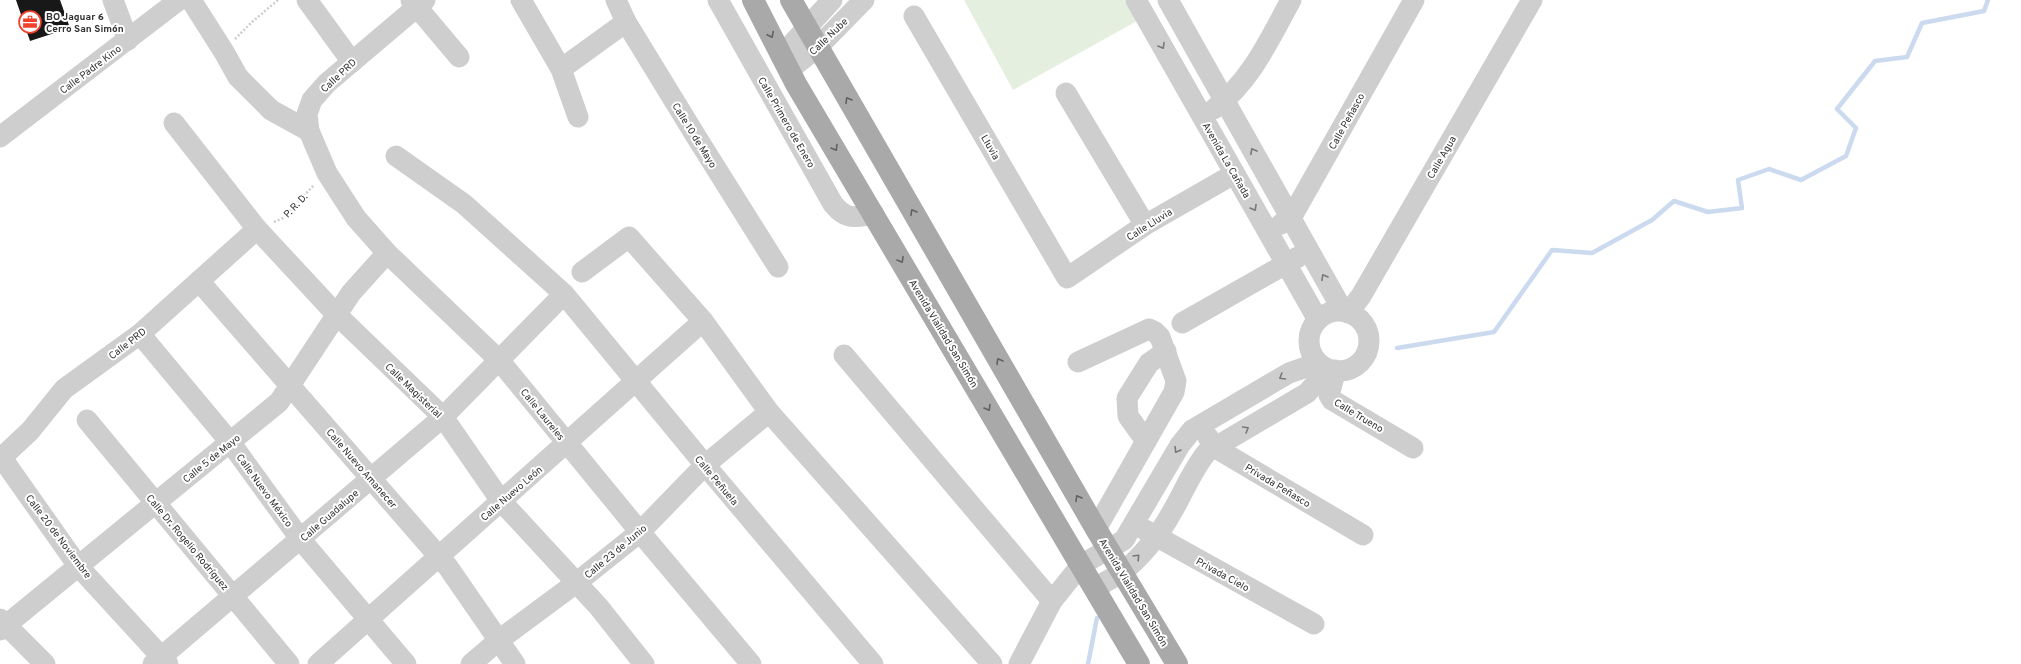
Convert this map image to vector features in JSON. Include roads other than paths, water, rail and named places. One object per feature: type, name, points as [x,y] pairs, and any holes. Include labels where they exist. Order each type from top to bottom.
[{"type":"main road","name":"Avenida Vialidad San Simón","points":[[753,0],[789,70],[1139,664]]},
{"type":"main road","name":"Avenida Vialidad San Simón","points":[[791,0],[1096,529],[1177,664]]},
{"type":"street","points":[[112,0],[128,40]]},
{"type":"street","name":"Calle Padre Kino","points":[[0,137],[179,0]]},
{"type":"street","points":[[191,0],[238,77],[271,110],[309,131]]},
{"type":"street","points":[[307,0],[352,62]]},
{"type":"street","points":[[521,0],[561,69],[578,117]]},
{"type":"street","name":"Calle 10 de Mayo","points":[[616,0],[626,22],[778,267]]},
{"type":"street","name":"Calle Primero de Enero","points":[[718,0],[833,204],[841,214],[853,217],[874,214]]},
{"type":"street","name":"Calle Nube","points":[[789,70],[806,28],[832,0]]},
{"type":"street","name":"Calle Nube","points":[[789,70],[818,47],[864,0]]},
{"type":"street","name":"Avenida La Cañada","points":[[1136,0],[1318,320]]},
{"type":"street","points":[[1202,117],[1224,101],[1247,77],[1292,0]]},
{"type":"street","name":"Calle Peñasco","points":[[1291,218],[1414,0]]},
{"type":"street","name":"Calle Agua","points":[[1345,312],[1361,296],[1532,0]]},
{"type":"street","points":[[417,2],[459,57]]},
{"type":"street","name":"Calle PRD","points":[[327,174],[309,131],[307,114],[312,100],[327,83],[417,2]]},
{"type":"street","points":[[1147,21],[1172,3],[1224,101],[1345,312]]},
{"type":"street","name":"Lluvia","points":[[914,16],[1067,278]]},
{"type":"street","points":[[561,69],[626,22]]},
{"type":"street","points":[[773,97],[789,70]]},
{"type":"street","points":[[1066,93],[1145,225]]},
{"type":"street","name":"Calle Magisterial","points":[[174,123],[257,229],[336,314],[443,417],[501,501],[598,606],[644,664]]},
{"type":"street","points":[[1221,150],[1241,130]]},
{"type":"street","name":"Calle Peñuela","points":[[396,156],[464,204],[564,294],[636,383],[873,664]]},
{"type":"street","name":"Calle Laureles","points":[[327,174],[356,218],[387,253],[499,360],[640,532],[751,664]]},
{"type":"street","name":"Calle Lluvia","points":[[1067,278],[1145,225],[1234,174]]},
{"type":"street","points":[[1267,232],[1291,218]]},
{"type":"street","name":"Calle PRD","points":[[1,458],[30,431],[64,389],[140,334],[257,229]]},
{"type":"street","points":[[582,272],[629,236],[704,321],[769,412],[992,664]]},
{"type":"street","points":[[1182,323],[1309,251]]},
{"type":"street","name":"Calle 5 de Mayo","points":[[2,625],[78,566],[279,402],[291,386],[350,293],[387,253]]},
{"type":"street","name":"Calle Nuevo Amanecer","points":[[199,281],[448,567],[515,664]]},
{"type":"street","name":"Calle Guadalupe","points":[[161,662],[234,596],[443,417],[564,294]]},
{"type":"street","points":[[1019,664],[1052,602],[1081,565],[1124,540],[1180,445],[1192,430],[1288,373],[1328,368],[1345,371],[1357,366],[1365,358],[1370,343],[1368,331],[1362,320],[1345,312],[1331,312],[1318,320],[1311,332],[1309,343],[1312,354],[1328,368]]},
{"type":"street","name":"Calle Nuevo León","points":[[318,664],[704,321]]},
{"type":"street","points":[[1078,362],[1149,329],[1160,337],[1176,381],[1174,392],[1096,529]]},
{"type":"street","name":"Calle Nuevo México","points":[[140,334],[230,442],[301,540],[406,664]]},
{"type":"street","points":[[1146,441],[1128,416],[1127,398],[1149,363],[1166,351]]},
{"type":"street","points":[[844,355],[1052,602]]},
{"type":"street","points":[[1095,588],[1122,572],[1156,537],[1172,514],[1198,462],[1207,452],[1307,393],[1328,368]]},
{"type":"street","name":"Calle Trueno","points":[[1328,368],[1328,395],[1332,400],[1413,448]]},
{"type":"street","name":"Calle 23 de Junio","points":[[471,664],[499,640],[576,583],[640,532],[705,465],[769,412]]},
{"type":"street","name":"Calle Dr. Rogelio Rodríguez","points":[[87,420],[289,664]]},
{"type":"street","name":"Privada Peñasco","points":[[1201,425],[1214,447],[1363,535]]},
{"type":"street","name":"Calle 20 de Noviembre","points":[[1,458],[78,566],[161,662]]},
{"type":"street","name":"Privada Cielo","points":[[1134,523],[1156,537],[1314,624]]},
{"type":"street","points":[[2,625],[45,664]]},
{"type":"waterway","points":[[1397,348],[1494,332],[1552,250],[1592,253],[1652,220],[1674,201],[1708,212],[1742,208],[1738,180],[1769,169],[1801,180],[1846,156],[1856,128],[1837,109],[1875,61],[1907,57],[1922,23],[1984,11],[1988,0]]},
{"type":"waterway","points":[[1088,664],[1097,618]]},
{"type":"place","name":"BO Jaguar 6 Cerro San Simón","points":[[30,22]]}]
